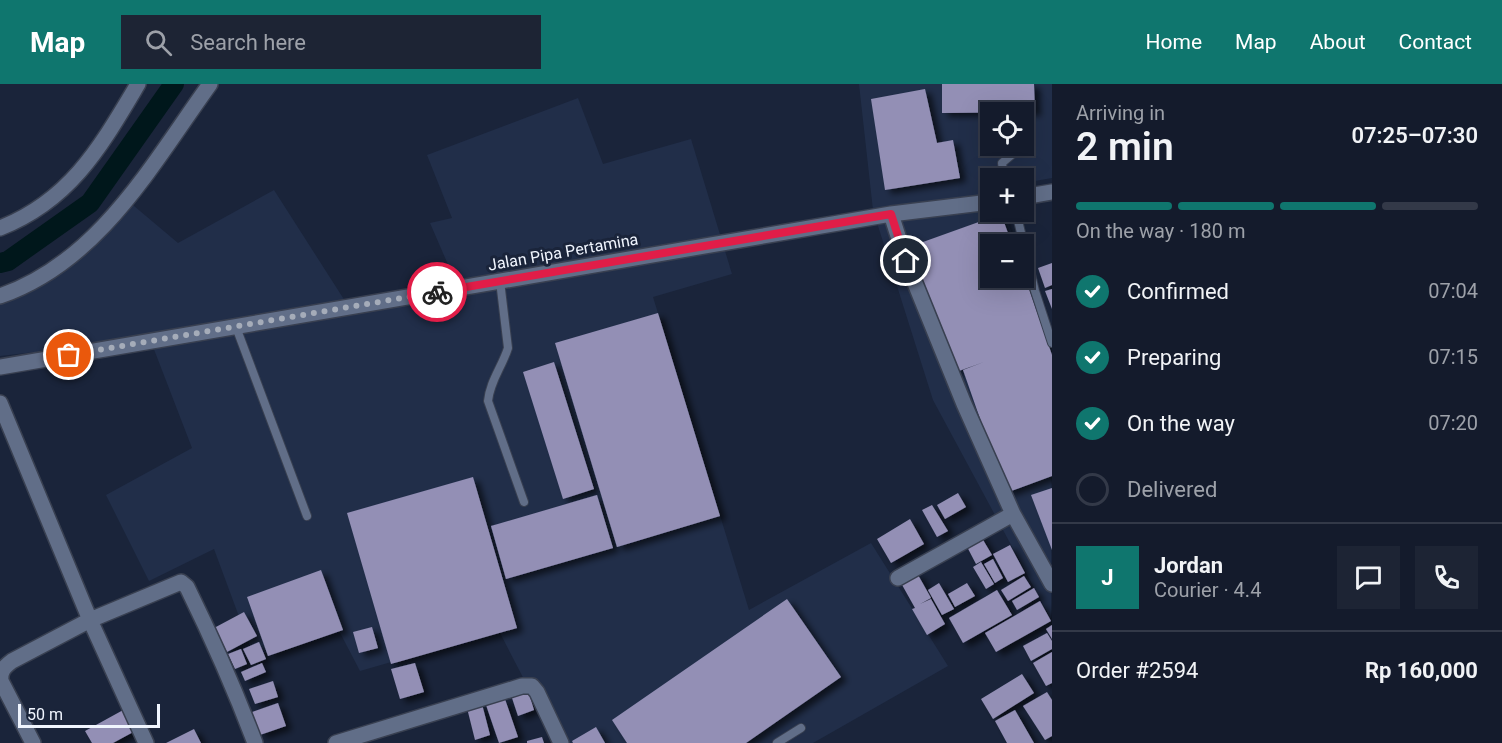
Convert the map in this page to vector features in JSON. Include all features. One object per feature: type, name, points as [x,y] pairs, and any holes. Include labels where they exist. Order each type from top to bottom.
[{"type":"street","points":[[0,228],[17,221],[43,204],[81,171],[100,147],[138,84]]},
{"type":"street","points":[[0,296],[44,274],[77,253],[90,240],[120,208],[210,84]]},
{"type":"street","points":[[1034,195],[1052,192]]},
{"type":"street","name":"Jalan Pipa Pertamina","points":[[0,368],[891,214],[980,203]]},
{"type":"street","points":[[891,214],[906,261],[941,349],[1013,514],[1052,584]]},
{"type":"street","points":[[0,403],[90,620],[146,743]]},
{"type":"street","points":[[898,578],[1013,514]]},
{"type":"street","points":[[33,743],[1,681],[0,674],[3,668],[90,620],[181,582],[184,582],[215,646],[255,743]]},
{"type":"street","points":[[336,743],[522,686],[532,686],[537,692],[561,743]]},
{"type":"lane","points":[[1003,168],[1002,163],[1010,156]]},
{"type":"lane","points":[[1018,222],[1035,291],[1052,342]]},
{"type":"lane","points":[[500,281],[508,348],[505,359],[490,387],[488,401],[524,502]]},
{"type":"lane","points":[[236,327],[307,516]]},
{"type":"lane","points":[[777,743],[801,728]]},
{"type":"shaded area","points":[[859,84],[1052,84],[1052,178],[1034,181],[1034,168],[980,168],[980,222],[1008,222],[1012,234],[980,234],[980,288],[1032,288],[1052,343],[1051,619],[933,400],[873,210]]},
{"type":"shaded area","points":[[578,98],[603,164],[691,139],[732,274],[653,297],[749,610],[871,543],[948,666],[813,743],[557,743],[499,631],[360,671],[336,625],[254,657],[214,549],[149,581],[106,495],[192,448],[150,339],[0,356],[0,294],[74,252],[121,195],[178,243],[274,190],[345,301],[456,283],[430,223],[452,218],[427,155]]},
{"type":"building","points":[[942,84],[1034,84],[1035,112],[1034,102],[980,102],[980,113],[942,113]]},
{"type":"building","points":[[925,89],[937,143],[953,140],[960,178],[885,190],[871,99]]},
{"type":"building","points":[[980,222],[1004,222],[1008,234],[980,234],[980,288],[1029,288],[1052,355],[1052,476],[1006,493],[963,370],[984,362],[956,372],[909,247]]},
{"type":"building","points":[[1052,263],[1052,285],[1045,288],[1038,268]]},
{"type":"building","points":[[1052,289],[1052,309],[1045,291]]},
{"type":"building","points":[[658,313],[720,516],[617,547],[555,343]]},
{"type":"building","points":[[554,362],[594,489],[563,499],[523,372]]},
{"type":"building","points":[[473,477],[517,628],[391,664],[347,513]]},
{"type":"building","points":[[1052,488],[1052,550],[1031,495]]},
{"type":"building","points":[[958,493],[966,507],[945,519],[937,505]]},
{"type":"building","points":[[597,495],[613,548],[506,579],[491,526]]},
{"type":"building","points":[[932,505],[948,531],[937,537],[922,510]]},
{"type":"building","points":[[910,519],[924,544],[891,563],[877,539]]},
{"type":"building","points":[[979,533],[992,555],[976,564],[964,541]]},
{"type":"building","points":[[1010,545],[1025,573],[1008,582],[993,554]]},
{"type":"building","points":[[993,559],[1003,578],[995,583],[984,564]]},
{"type":"building","points":[[981,562],[994,584],[986,589],[973,567]]},
{"type":"building","points":[[321,570],[343,630],[268,656],[247,597]]},
{"type":"building","points":[[917,573],[931,598],[920,604],[931,599],[945,624],[927,635],[901,583]]},
{"type":"building","points":[[1024,576],[1031,587],[1008,601],[1001,590]]},
{"type":"building","points":[[939,583],[954,609],[942,615],[928,590]]},
{"type":"building","points":[[967,583],[975,596],[955,607],[948,594]]},
{"type":"building","points":[[1034,588],[1039,597],[1017,610],[1012,601]]},
{"type":"building","points":[[997,590],[1012,615],[963,643],[949,618]]},
{"type":"building","points":[[787,599],[841,677],[746,743],[627,743],[612,720]]},
{"type":"building","points":[[1040,601],[1051,621],[996,652],[985,633]]},
{"type":"building","points":[[244,612],[257,636],[227,652],[214,628]]},
{"type":"building","points":[[1052,625],[1052,639],[1046,629]]},
{"type":"building","points":[[372,627],[378,648],[359,653],[353,632]]},
{"type":"building","points":[[1047,633],[1052,641],[1052,649],[1031,661],[1023,646]]},
{"type":"building","points":[[259,642],[266,659],[251,665],[243,649]]},
{"type":"building","points":[[241,649],[247,664],[235,669],[228,654]]},
{"type":"building","points":[[1052,652],[1052,683],[1046,686],[1033,663]]},
{"type":"building","points":[[262,663],[266,672],[245,681],[241,672]]},
{"type":"building","points":[[415,663],[424,692],[400,699],[391,669]]},
{"type":"building","points":[[1022,674],[1034,693],[993,719],[981,699]]},
{"type":"building","points":[[273,681],[278,697],[255,704],[249,689]]},
{"type":"building","points":[[527,687],[534,710],[518,716],[510,692]]},
{"type":"building","points":[[1047,692],[1052,700],[1052,736],[1045,740],[1023,706]]},
{"type":"building","points":[[505,699],[518,737],[499,743],[486,705]]},
{"type":"building","points":[[278,703],[286,726],[260,735],[252,712]]},
{"type":"building","points":[[482,704],[490,735],[475,740],[467,708]]},
{"type":"building","points":[[125,709],[137,730],[113,743],[92,743],[85,731]]},
{"type":"building","points":[[1015,710],[1034,743],[1007,743],[995,721]]},
{"type":"building","points":[[596,727],[605,743],[573,743],[572,741]]},
{"type":"building","points":[[194,729],[201,743],[166,743]]},
{"type":"building","points":[[542,737],[544,743],[527,743],[527,741]]},
{"type":"waterway","points":[[0,263],[8,261],[90,203],[174,84]]},
{"type":"way so far","points":[[69,355],[437,292]]},
{"type":"route","points":[[437,292],[891,214],[906,261]]}]
